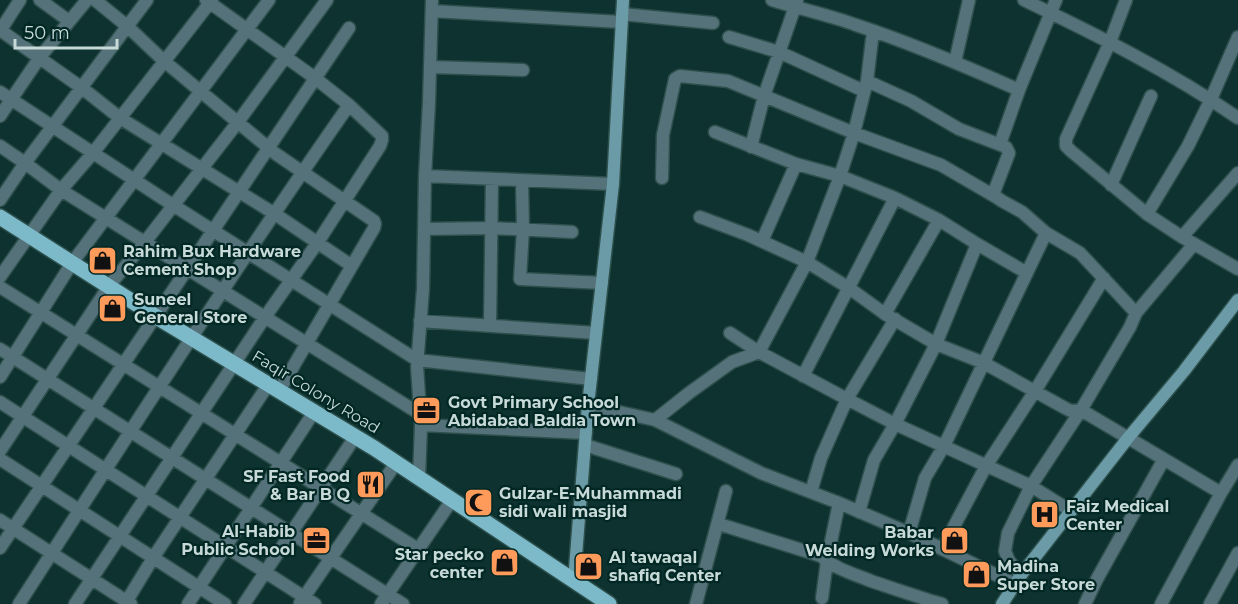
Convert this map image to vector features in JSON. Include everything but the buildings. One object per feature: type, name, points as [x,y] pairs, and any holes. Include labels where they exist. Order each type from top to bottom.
[{"type":"main road","points":[[574,581],[588,405],[613,184],[623,0]]},
{"type":"main road","name":"Faqir Colony Road","points":[[0,217],[191,338],[396,463],[609,604]]},
{"type":"main road","points":[[1002,604],[1018,579],[1238,300]]},
{"type":"street","points":[[20,0],[0,30],[40,57],[120,118],[239,191],[352,266]]},
{"type":"street","points":[[40,0],[69,21]]},
{"type":"street","points":[[0,116],[40,57],[87,0]]},
{"type":"street","points":[[0,520],[128,603],[153,558],[235,434],[306,343],[375,224],[374,221],[269,148],[95,0]]},
{"type":"street","points":[[0,200],[147,0]]},
{"type":"street","points":[[0,377],[72,263],[269,0]]},
{"type":"street","points":[[0,451],[109,286],[174,206],[327,0]]},
{"type":"street","points":[[772,0],[796,4],[855,24],[956,62],[1019,90]]},
{"type":"street","points":[[956,62],[969,0]]},
{"type":"street","points":[[1024,0],[1110,42],[1211,99],[1238,118]]},
{"type":"street","points":[[1000,144],[1019,90],[1056,0]]},
{"type":"street","points":[[1126,0],[1110,42],[1066,139],[1066,146],[1147,214],[1238,269]]},
{"type":"street","points":[[0,277],[60,190],[93,153],[210,1],[350,105],[381,136],[380,146],[318,242],[265,317],[75,604]]},
{"type":"street","points":[[751,147],[764,96],[796,4]]},
{"type":"street","points":[[419,478],[420,420],[417,360],[425,229],[432,5],[713,23]]},
{"type":"street","points":[[0,548],[349,28]]},
{"type":"street","points":[[655,420],[732,363],[759,352],[807,262],[840,176],[866,86],[873,31]]},
{"type":"street","points":[[729,37],[780,52],[911,101],[959,129],[1006,147],[1009,153],[994,192],[996,197]]},
{"type":"street","points":[[1147,214],[1188,146],[1238,37]]},
{"type":"street","points":[[430,67],[523,70]]},
{"type":"street","points":[[662,178],[663,135],[676,77],[728,81],[854,133],[941,165],[1022,212],[1046,232],[1080,253],[1136,313]]},
{"type":"street","points":[[0,92],[174,206],[417,360],[591,379]]},
{"type":"street","points":[[1111,185],[1151,96]]},
{"type":"street","points":[[19,604],[191,338],[350,105]]},
{"type":"street","points":[[715,132],[796,164],[840,176],[895,198],[939,220],[1027,273]]},
{"type":"street","points":[[0,146],[60,190],[306,343],[420,420],[586,439],[676,474]]},
{"type":"street","points":[[762,241],[796,164]]},
{"type":"street","points":[[1182,237],[1238,173]]},
{"type":"street","points":[[425,176],[613,184]]},
{"type":"street","points":[[490,326],[492,179]]},
{"type":"street","points":[[522,181],[520,279],[602,284]]},
{"type":"street","points":[[803,376],[895,198]]},
{"type":"street","points":[[700,217],[762,241],[807,262],[890,317],[936,344],[984,363],[1071,411],[1081,410],[1221,493]]},
{"type":"street","points":[[811,492],[821,458],[847,399],[939,220]]},
{"type":"street","points":[[425,229],[491,228],[572,232]]},
{"type":"street","points":[[909,533],[925,478],[944,446],[1046,232]]},
{"type":"street","points":[[859,512],[874,460],[936,344],[977,244]]},
{"type":"street","points":[[1018,579],[1005,551],[1008,533],[1031,486],[1081,410],[1136,313],[1194,244]]},
{"type":"street","points":[[942,549],[986,466],[1104,278]]},
{"type":"street","points":[[0,287],[418,549]]},
{"type":"street","points":[[420,321],[596,333]]},
{"type":"street","points":[[730,333],[759,352],[895,424],[1031,486],[1071,512]]},
{"type":"street","points":[[0,349],[331,558],[384,599],[403,604]]},
{"type":"street","points":[[0,402],[265,572],[306,602],[331,558],[396,463]]},
{"type":"street","points":[[588,405],[655,420],[761,473],[839,503],[942,549],[1018,579]]},
{"type":"street","points":[[188,604],[314,412]]},
{"type":"street","points":[[244,604],[355,437]]},
{"type":"street","points":[[0,459],[225,604]]},
{"type":"street","points":[[1085,604],[1164,459]]},
{"type":"street","points":[[1167,602],[1221,493],[1238,465]]},
{"type":"street","points":[[696,604],[726,491]]},
{"type":"street","points":[[384,599],[452,500]]},
{"type":"street","points":[[822,598],[839,503]]},
{"type":"street","points":[[718,524],[821,556],[900,598],[942,604]]},
{"type":"street","points":[[1210,604],[1238,553]]},
{"type":"place","name":"Rahim Bux Hardware Cement Shop","points":[[102,260]]},
{"type":"place","name":"Suneel General Store","points":[[113,308]]},
{"type":"place","name":"Govt Primary School Abidabad Baldia Town","points":[[427,411]]},
{"type":"place","name":"SF Fast Food & Bar B Q","points":[[371,485]]},
{"type":"place","name":"Gulzar-E-Muhammadi sidi wali masjid","points":[[478,502]]},
{"type":"place","name":"Faiz Medical Center","points":[[1045,515]]},
{"type":"place","name":"Al-Habib Public School","points":[[316,540]]},
{"type":"place","name":"Babar Welding Works","points":[[955,541]]},
{"type":"place","name":"Star pecko center","points":[[505,563]]},
{"type":"place","name":"Al tawaqal shafiq Center","points":[[588,566]]},
{"type":"place","name":"Madina Super Store","points":[[976,575]]}]
